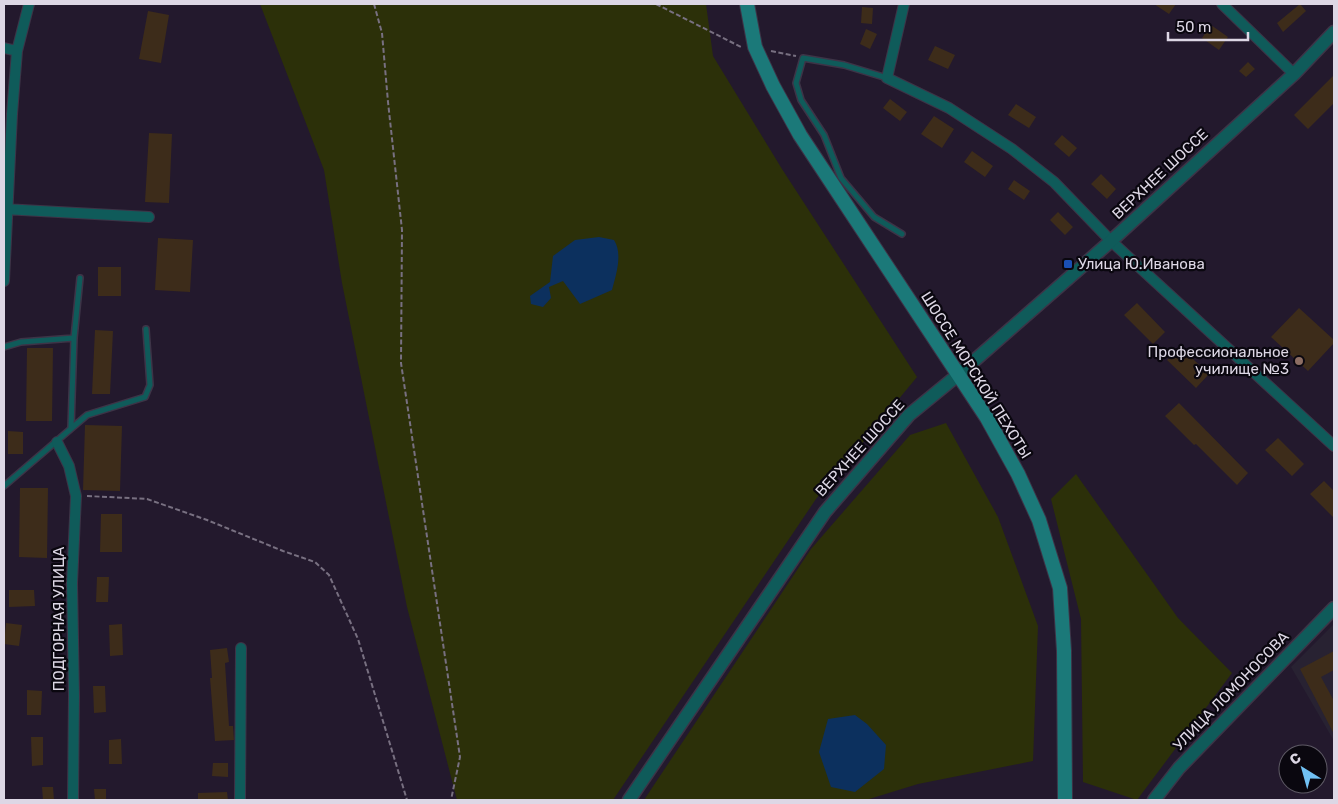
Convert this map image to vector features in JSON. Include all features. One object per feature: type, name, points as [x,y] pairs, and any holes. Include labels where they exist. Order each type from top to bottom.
[{"type":"main road","name":"ШОССЕ МОРСКОЙ ПЕХОТЫ","points":[[746,4],[755,46],[773,86],[800,135],[994,429],[1018,474],[1039,520],[1060,588],[1064,652],[1065,800]]},
{"type":"street","points":[[4,281],[6,209],[17,51],[29,4]]},
{"type":"street","points":[[904,4],[887,78],[949,108],[1012,149],[1054,182],[1111,241],[1334,446]]},
{"type":"street","points":[[1222,4],[1294,74]]},
{"type":"street","name":"ВЕРХНЕЕ ШОССЕ","points":[[630,800],[825,512],[909,414],[959,374],[1111,241],[1294,74],[1334,32]]},
{"type":"street","points":[[4,48],[17,51]]},
{"type":"street","points":[[6,209],[149,217]]},
{"type":"street","name":"ПОДГОРНАЯ УЛИЦА","points":[[56,442],[69,466],[76,496],[72,583],[73,800]]},
{"type":"street","name":"УЛИЦА ЛОМОНОСОВА","points":[[1154,800],[1179,768],[1334,608]]},
{"type":"street","points":[[240,800],[241,648]]},
{"type":"lane","points":[[887,78],[844,65],[803,58],[796,83],[801,100],[824,135],[841,178],[874,217],[902,234]]},
{"type":"lane","points":[[71,427],[74,338],[80,278]]},
{"type":"lane","points":[[4,486],[87,415],[145,397],[150,385],[146,329]]},
{"type":"lane","points":[[4,347],[21,342],[74,338]]},
{"type":"path","points":[[374,4],[382,33],[402,230],[400,363],[460,757],[451,800]]},
{"type":"path","points":[[656,4],[746,49]]},
{"type":"path","points":[[771,51],[803,58]]},
{"type":"path","points":[[76,496],[147,499],[315,562],[329,575],[358,639],[408,800]]},
{"type":"shaded area","points":[[1334,624],[1334,741],[1291,667]]},
{"type":"green space","points":[[260,4],[706,4],[713,56],[782,169],[917,377],[816,499],[613,800],[457,800],[407,607],[342,283],[324,170]]},
{"type":"green space","points":[[946,423],[998,517],[1038,626],[1033,761],[918,784],[866,800],[644,800],[811,549],[910,435]]},
{"type":"green space","points":[[1076,474],[1178,618],[1232,673],[1137,800],[1083,782],[1081,619],[1051,499]]},
{"type":"water","points":[[599,237],[614,240],[617,246],[618,265],[612,290],[580,304],[563,281],[549,287],[551,298],[543,307],[531,304],[530,296],[550,282],[553,256],[575,240]]},
{"type":"water","points":[[855,715],[867,724],[886,745],[884,769],[855,792],[831,787],[819,752],[828,719]]},
{"type":"building","points":[[1154,4],[1176,4],[1169,14]]},
{"type":"building","points":[[1300,4],[1306,11],[1283,32],[1277,23]]},
{"type":"building","points":[[862,7],[873,8],[872,24],[861,23]]},
{"type":"building","points":[[148,11],[169,15],[161,63],[139,59]]},
{"type":"building","points":[[1211,25],[1228,37],[1219,50],[1202,38]]},
{"type":"building","points":[[866,29],[877,34],[870,49],[860,44]]},
{"type":"building","points":[[935,46],[955,55],[948,69],[928,60]]},
{"type":"building","points":[[1248,62],[1255,69],[1246,77],[1239,71]]},
{"type":"building","points":[[1334,75],[1334,103],[1308,129],[1294,115]]},
{"type":"building","points":[[890,99],[907,112],[900,121],[883,108]]},
{"type":"building","points":[[1016,104],[1036,117],[1029,128],[1008,115]]},
{"type":"building","points":[[934,116],[954,129],[942,148],[921,134]]},
{"type":"building","points":[[149,133],[172,134],[169,203],[145,202]]},
{"type":"building","points":[[1062,135],[1077,148],[1069,157],[1054,144]]},
{"type":"building","points":[[972,151],[993,166],[985,177],[964,162]]},
{"type":"building","points":[[1101,174],[1116,189],[1107,199],[1091,184]]},
{"type":"building","points":[[1014,180],[1030,191],[1024,200],[1008,189]]},
{"type":"building","points":[[1058,212],[1073,227],[1065,235],[1050,220]]},
{"type":"building","points":[[158,238],[193,240],[190,292],[155,290]]},
{"type":"building","points":[[98,267],[121,267],[121,296],[98,296]]},
{"type":"building","points":[[1137,303],[1165,332],[1153,344],[1124,315]]},
{"type":"building","points":[[1299,308],[1334,340],[1334,343],[1308,371],[1271,337]]},
{"type":"building","points":[[95,330],[113,331],[110,394],[92,394]]},
{"type":"building","points":[[1180,347],[1209,374],[1196,388],[1167,360]]},
{"type":"building","points":[[27,348],[53,348],[52,421],[26,421]]},
{"type":"building","points":[[1179,403],[1248,473],[1237,485],[1165,416]]},
{"type":"building","points":[[85,425],[122,426],[120,491],[83,490]]},
{"type":"building","points":[[8,431],[23,432],[23,454],[8,454]]},
{"type":"building","points":[[1278,438],[1304,464],[1292,476],[1265,450]]},
{"type":"building","points":[[1324,481],[1334,491],[1334,518],[1310,494]]},
{"type":"building","points":[[20,488],[48,488],[47,558],[19,557]]},
{"type":"building","points":[[101,514],[122,514],[122,552],[100,552]]},
{"type":"building","points":[[97,577],[109,577],[108,602],[96,602]]},
{"type":"building","points":[[9,590],[34,590],[35,606],[9,607]]},
{"type":"building","points":[[6,623],[22,625],[19,646],[4,644]]},
{"type":"building","points":[[122,624],[123,655],[110,656],[109,625]]},
{"type":"building","points":[[227,648],[229,662],[225,663],[229,726],[233,726],[234,740],[215,741],[210,678],[212,678],[210,650]]},
{"type":"building","points":[[1334,651],[1334,670],[1321,677],[1334,701],[1334,734],[1300,669]]},
{"type":"building","points":[[93,686],[105,686],[106,712],[94,713]]},
{"type":"building","points":[[27,690],[42,691],[41,715],[27,715]]},
{"type":"building","points":[[31,737],[43,737],[43,765],[32,766]]},
{"type":"building","points":[[121,739],[122,764],[109,764],[109,740]]},
{"type":"building","points":[[213,763],[228,763],[228,777],[212,776]]},
{"type":"building","points":[[42,787],[53,787],[54,800],[43,800]]},
{"type":"building","points":[[94,789],[106,789],[106,800],[95,800]]},
{"type":"building","points":[[227,792],[228,800],[198,800],[198,793]]},
{"type":"place","name":"Улица Ю.Иванова","points":[[1068,264]]},
{"type":"place","name":"Профессиональное училище №3","points":[[1299,361]]}]
